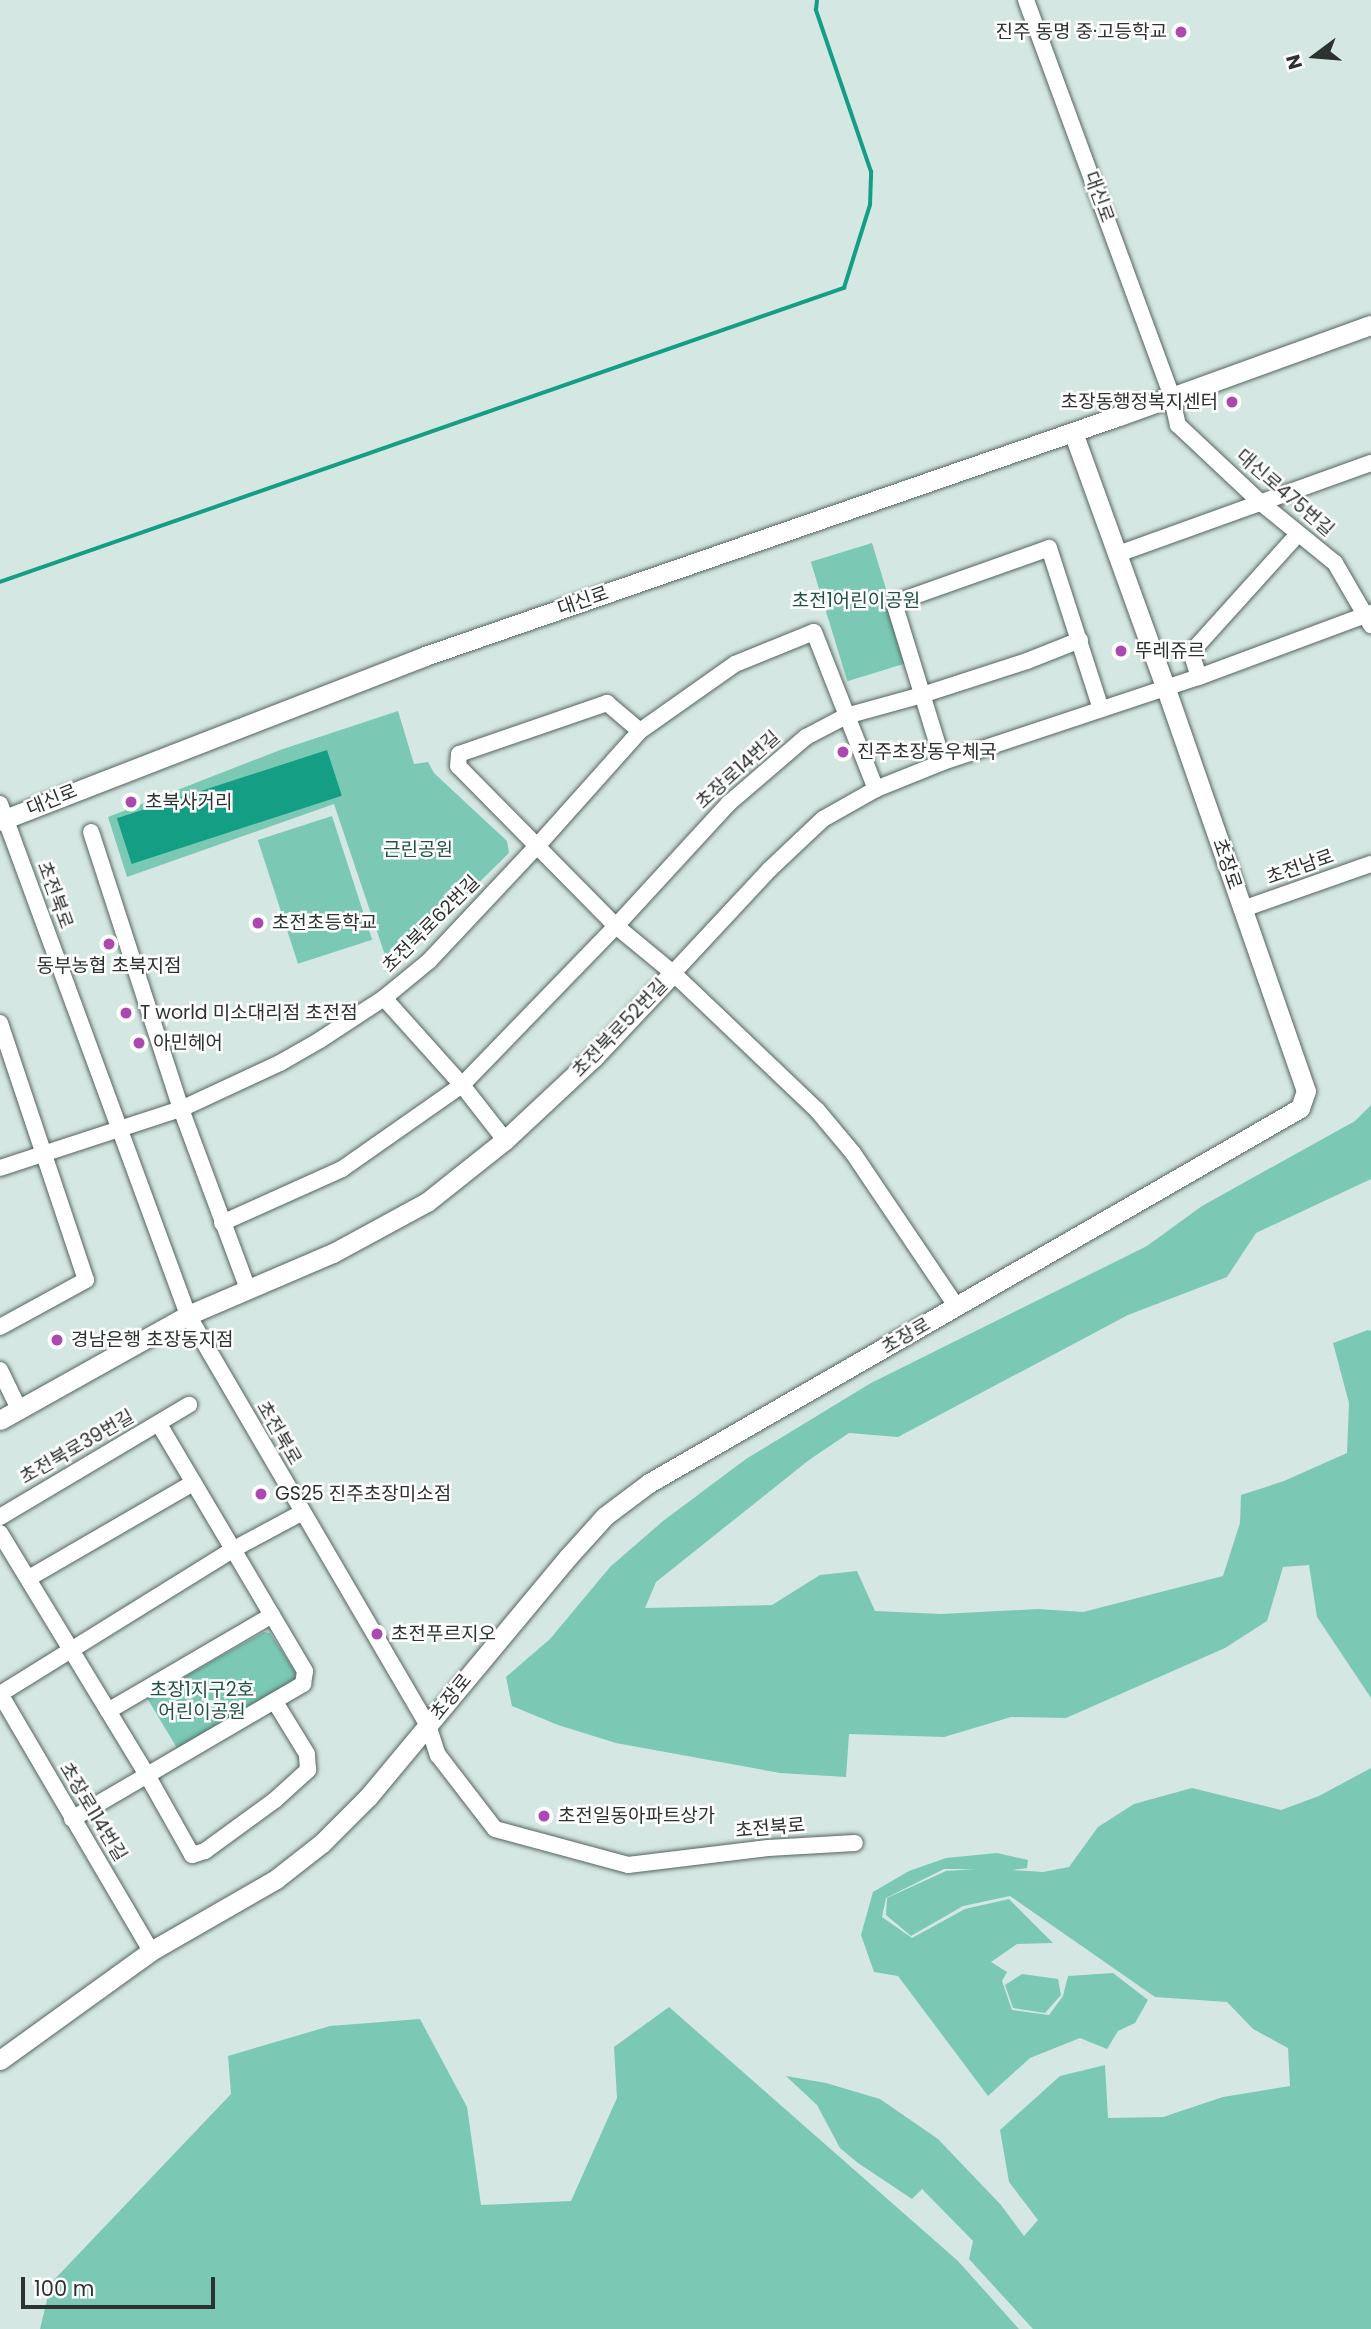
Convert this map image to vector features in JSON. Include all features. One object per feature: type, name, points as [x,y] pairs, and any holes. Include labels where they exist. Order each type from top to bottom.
[{"type":"street","name":"대신로","points":[[1027,0],[1171,395]]},
{"type":"street","name":"대신로","points":[[2,815],[425,656],[1073,432],[1371,325]]},
{"type":"street","name":"대신로475번길","points":[[1171,395],[1178,425],[1260,502],[1335,564],[1369,618]]},
{"type":"street","name":"초장로","points":[[0,2060],[151,1951],[276,1879],[322,1843],[368,1797],[605,1517],[649,1483],[1300,1108],[1306,1091],[1167,689],[1073,432]]},
{"type":"street","points":[[1118,554],[1371,463]]},
{"type":"street","points":[[1199,677],[1192,656],[1196,647],[1298,534]]},
{"type":"street","points":[[943,762],[894,603],[1048,548],[1101,709]]},
{"type":"street","points":[[957,1307],[853,1153],[817,1110],[673,972],[770,869],[823,819],[876,789],[943,762],[1167,689],[1369,618]]},
{"type":"street","name":"초전북로62번길","points":[[0,1167],[181,1109],[280,1063],[384,998],[429,961],[640,731],[735,664],[814,632],[846,716]]},
{"type":"street","points":[[922,695],[1027,661],[1080,640]]},
{"type":"street","name":"초장로14번길","points":[[617,926],[728,804],[806,737],[846,716],[922,695]]},
{"type":"street","points":[[537,846],[458,766],[459,754],[607,704],[640,731]]},
{"type":"street","points":[[846,716],[876,789]]},
{"type":"street","name":"초전북로","points":[[2,815],[188,1315],[301,1513],[428,1726],[438,1755],[495,1829],[628,1866],[768,1848],[855,1843]]},
{"type":"street","points":[[91,832],[181,1109],[248,1289]]},
{"type":"street","name":"초전북로52번길","points":[[0,1420],[188,1315],[333,1253],[427,1202],[505,1140],[593,1058],[673,972],[617,926],[537,846]]},
{"type":"street","name":"초전남로","points":[[1243,909],[1371,864]]},
{"type":"street","points":[[222,1223],[342,1169],[462,1085],[617,926]]},
{"type":"street","points":[[384,998],[462,1085],[505,1140]]},
{"type":"street","points":[[0,1023],[5,1054],[45,1151],[86,1280],[0,1327]]},
{"type":"street","points":[[0,1370],[19,1409]]},
{"type":"street","points":[[159,1424],[189,1405]]},
{"type":"street","name":"초전북로39번길","points":[[0,1517],[159,1424],[305,1671],[303,1684],[275,1702],[72,1819]]},
{"type":"street","points":[[29,1578],[193,1483]]},
{"type":"street","points":[[0,1694],[234,1549],[301,1513]]},
{"type":"street","points":[[0,1533],[148,1775],[192,1855],[205,1851],[275,1800],[308,1769],[307,1754],[275,1702]]},
{"type":"street","points":[[108,1711],[272,1615]]},
{"type":"street","name":"초장로114번길","points":[[0,1694],[151,1951]]},
{"type":"green space","name":"초전1어린이공원","points":[[872,543],[909,663],[847,681],[811,562]]},
{"type":"green space","name":"근린공원","points":[[398,711],[414,764],[428,762],[434,773],[507,841],[509,853],[390,970],[334,804],[127,877],[108,817],[280,750]]},
{"type":"green space","points":[[332,816],[372,940],[298,964],[258,840]]},
{"type":"green space","points":[[1371,1105],[1371,1179],[1256,1233],[1227,1277],[1128,1315],[898,1437],[849,1433],[809,1460],[656,1582],[645,1608],[772,1605],[820,1575],[857,1571],[875,1611],[941,1614],[1038,1609],[1083,1612],[1223,1576],[1240,1523],[1241,1495],[1284,1481],[1347,1453],[1349,1403],[1333,1343],[1368,1330],[1371,1331],[1371,1698],[1317,1617],[1309,1565],[1283,1567],[1267,1621],[1225,1648],[1066,1718],[1011,1717],[944,1737],[849,1734],[846,1777],[780,1773],[616,1743],[558,1725],[512,1706],[506,1677],[550,1639],[610,1567],[663,1521],[746,1459],[871,1383],[1147,1246],[1202,1206],[1355,1121]]},
{"type":"green space","name":"초장1지구2호 어린이공원","points":[[264,1632],[270,1633],[296,1673],[295,1680],[177,1748],[147,1698]]},
{"type":"green space","points":[[1371,1768],[1371,2329],[1033,2329],[969,2259],[973,2241],[922,2189],[912,2199],[840,2148],[817,2105],[786,2076],[826,2083],[880,2099],[938,2139],[1001,2205],[1024,2236],[1038,2220],[1009,2182],[1000,2130],[1060,2076],[1105,2065],[1108,2118],[1163,2117],[1223,2097],[1290,2086],[1288,2048],[1253,2029],[1227,2002],[1155,1997],[1010,1896],[963,1906],[911,1936],[886,1915],[887,1898],[946,1871],[975,1869],[944,1869],[886,1898],[882,1917],[912,1938],[965,1909],[1009,1899],[1053,1943],[1017,1944],[991,1962],[1007,1972],[1002,1981],[1012,2010],[1049,2015],[1063,1996],[1068,1976],[1113,1973],[1148,2000],[1135,2023],[1118,2031],[1107,2049],[1080,2038],[1030,2058],[988,2096],[898,1976],[874,1972],[861,1935],[873,1892],[909,1871],[946,1858],[997,1853],[1028,1860],[1027,1868],[1012,1870],[1043,1872],[1069,1867],[1098,1827],[1134,1804],[1192,1788],[1281,1810],[1319,1796]]},
{"type":"green space","points":[[1022,1974],[1058,1979],[1061,1995],[1045,2013],[1013,2008],[1005,1985]]},
{"type":"green space","points":[[669,2007],[958,2261],[1019,2329],[40,2329],[51,2283],[231,2094],[228,2056],[330,2026],[420,2019],[467,2107],[481,2205],[571,2201],[617,2098],[614,2047]]},
{"type":"shaded area","points":[[327,750],[342,796],[132,864],[117,818]]},
{"type":"waterway","points":[[0,582],[844,288],[870,205],[871,172],[816,10],[817,0]]},
{"type":"place","name":"진주 동명 중·고등학교","points":[[1181,32]]},
{"type":"place","name":"초장동행정복지센터","points":[[1232,402]]},
{"type":"place","name":"뚜레쥬르","points":[[1121,651]]},
{"type":"place","name":"진주초장동우체국","points":[[843,752]]},
{"type":"place","name":"초북사거리","points":[[131,802]]},
{"type":"place","name":"초전초등학교","points":[[258,923]]},
{"type":"place","name":"동부농협 초북지점","points":[[109,944]]},
{"type":"place","name":"T world 미소대리점 초전점","points":[[126,1013]]},
{"type":"place","name":"아민헤어","points":[[139,1043]]},
{"type":"place","name":"경남은행 초장동지점","points":[[57,1340]]},
{"type":"place","name":"GS25 진주초장미소점","points":[[261,1494]]},
{"type":"place","name":"초전푸르지오","points":[[377,1634]]},
{"type":"place","name":"초전일동아파트상가","points":[[544,1816]]}]
